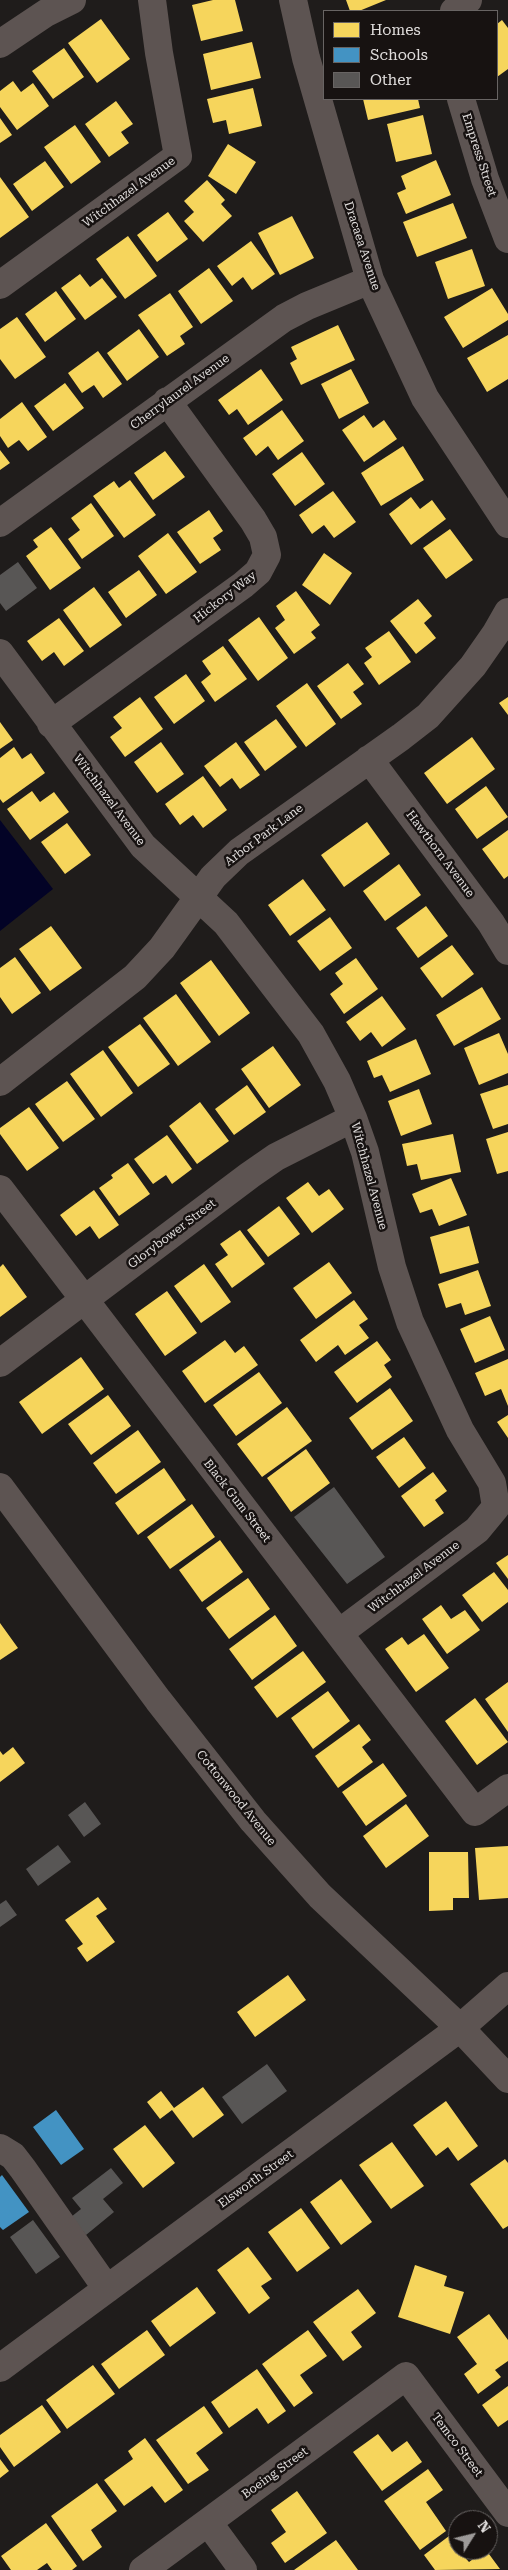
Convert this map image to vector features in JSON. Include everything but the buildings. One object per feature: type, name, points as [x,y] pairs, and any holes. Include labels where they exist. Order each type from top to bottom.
[{"type":"street","points":[[0,44],[46,13],[72,0]]},
{"type":"street","name":"Witchhazel Avenue","points":[[0,285],[178,156],[159,53],[152,0]]},
{"type":"street","name":"Dracaea Avenue","points":[[293,0],[315,56],[323,89]]},
{"type":"street","points":[[455,10],[468,0]]},
{"type":"street","name":"Dracaea Avenue","points":[[326,100],[370,280],[425,398],[508,524]]},
{"type":"street","name":"Empress Street","points":[[460,100],[485,179],[508,239]]},
{"type":"street","name":"Cherrylaurel Avenue","points":[[0,523],[284,318],[306,306],[370,280]]},
{"type":"street","name":"Hickory Way","points":[[51,724],[243,585],[258,572],[267,555],[263,537],[253,520],[167,402]]},
{"type":"street","name":"Arbor Park Lane","points":[[0,1082],[135,977],[162,948],[213,877],[239,852],[401,737],[447,696],[473,666],[496,634],[508,612]]},
{"type":"street","name":"Witchhazel Avenue","points":[[0,653],[143,846],[226,923],[311,1034],[337,1081],[354,1118],[365,1152],[392,1267],[410,1322],[460,1430],[492,1483],[496,1507],[477,1530],[339,1633]]},
{"type":"street","name":"Hawthorn Avenue","points":[[369,759],[491,923],[508,951]]},
{"type":"street","name":"Glorybower Street","points":[[0,1363],[276,1157],[354,1118]]},
{"type":"street","name":"Black Gum Street","points":[[0,1189],[475,1812],[508,1788]]},
{"type":"street","name":"Cottonwood Avenue","points":[[0,1487],[158,1700],[253,1821],[320,1896],[460,2028],[508,2078]]},
{"type":"street","name":"Elsworth Street","points":[[0,2368],[460,2028],[491,1998],[508,1986]]},
{"type":"street","points":[[0,2148],[13,2156],[30,2177],[107,2289]]},
{"type":"street","name":"Temco Street","points":[[406,2376],[508,2513]]},
{"type":"street","name":"Boeing Street","points":[[143,2570],[406,2376]]},
{"type":"street","points":[[208,2522],[243,2570]]},
{"type":"water","points":[[0,820],[53,889],[0,931]]}]
